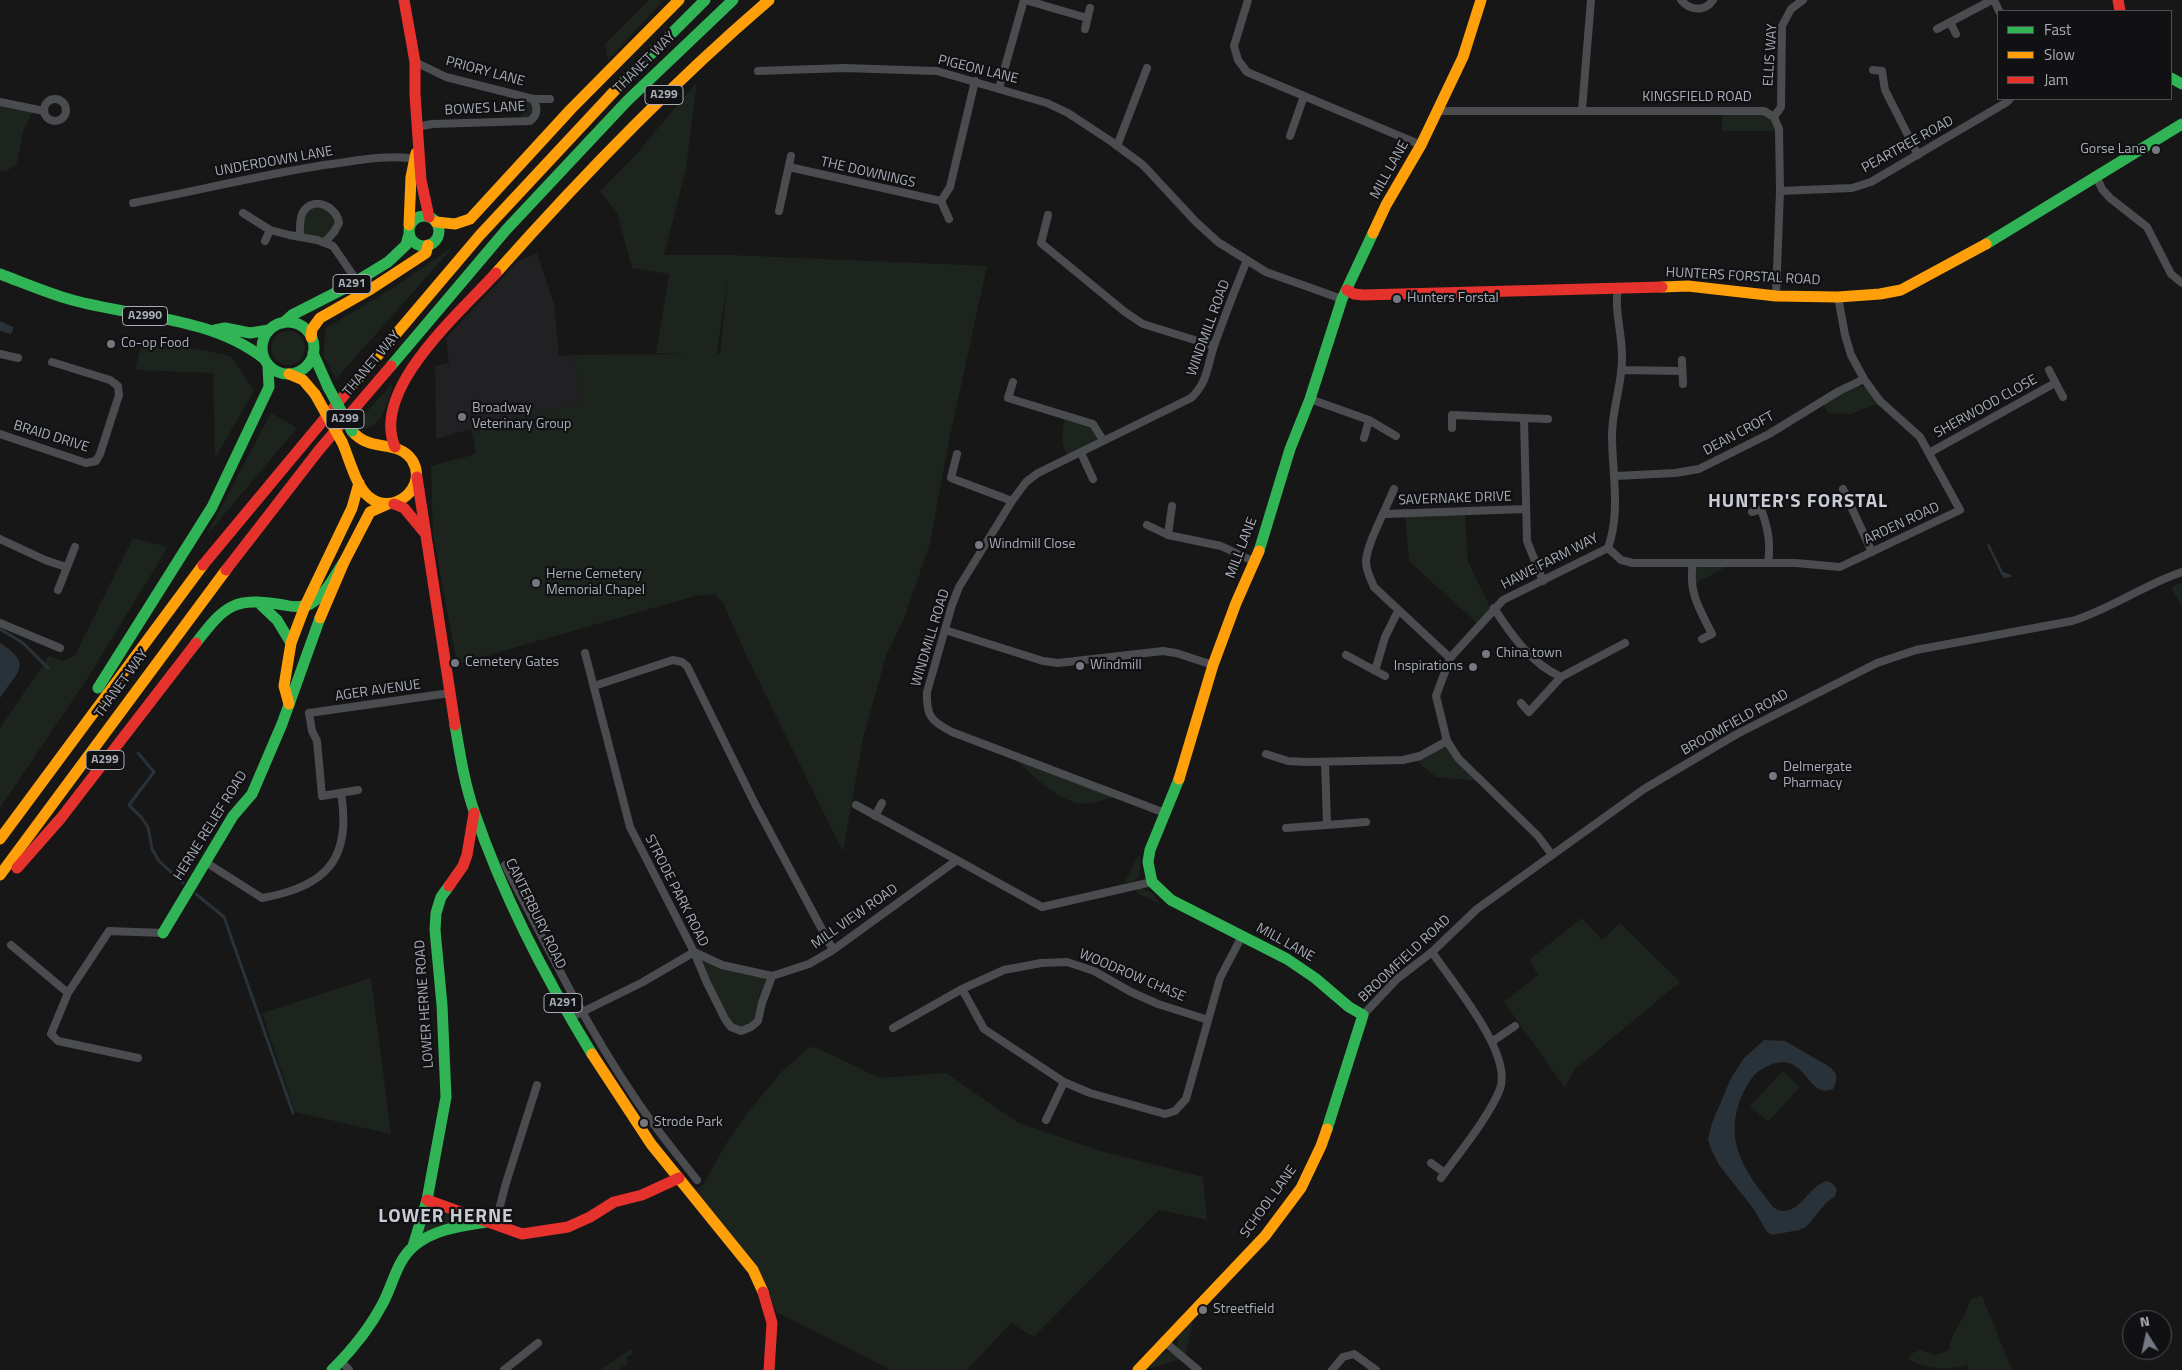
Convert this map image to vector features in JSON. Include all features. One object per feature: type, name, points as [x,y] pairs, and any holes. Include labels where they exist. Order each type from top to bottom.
[{"type":"main road","points":[[404,0],[415,62],[418,144],[409,229],[414,242],[423,246],[428,245]]},
{"type":"main road","points":[[409,229],[417,217],[455,224],[470,219],[571,109],[679,0]]},
{"type":"main road","name":"THANET WAY","points":[[0,838],[50,776],[117,677],[182,593],[361,374],[478,237],[522,189],[622,81],[705,0]]},
{"type":"main road","name":"THANET WAY","points":[[0,875],[199,605],[319,450],[506,230],[627,101],[733,0]]},
{"type":"main road","name":"A299","points":[[395,447],[390,434],[390,420],[408,377],[432,345],[550,212],[644,113],[711,50],[769,0]]},
{"type":"main road","name":"MILL LANE","points":[[1363,1015],[1349,1007],[1315,978],[1288,959],[1171,900],[1152,882],[1148,862],[1150,850],[1190,746],[1213,665],[1236,603],[1255,562],[1269,522],[1290,449],[1310,399],[1345,295],[1386,205],[1421,145],[1464,57],[1481,0]]},
{"type":"main road","name":"HUNTERS FORSTAL ROAD","points":[[1345,295],[1688,286],[1776,296],[1838,297],[1880,294],[1901,290],[2006,233],[2182,124]]},
{"type":"main road","points":[[417,159],[423,195],[433,219]]},
{"type":"main road","points":[[528,255],[531,242],[550,212]]},
{"type":"main road","name":"A291","points":[[311,337],[312,329],[320,318],[390,277],[426,252],[428,245],[436,240],[438,236],[433,219]]},
{"type":"main road","name":"A291","points":[[283,322],[292,314],[357,281],[395,257],[406,245],[409,229]]},
{"type":"main road","name":"A2990","points":[[0,274],[71,300],[212,330],[248,346],[266,362]]},
{"type":"main road","points":[[313,353],[311,359],[302,370],[282,374],[266,362],[262,343],[269,330],[283,322],[300,325],[311,337],[313,353],[328,387],[352,431],[363,442],[395,447]]},
{"type":"main road","name":"A2990","points":[[212,330],[225,328],[250,333],[269,330]]},
{"type":"main road","name":"A299","points":[[0,838],[171,574],[212,507],[269,387],[266,362]]},
{"type":"main road","points":[[289,374],[305,381],[314,394],[342,442],[368,497],[376,502],[404,508],[424,532]]},
{"type":"main road","name":"CANTERBURY ROAD","points":[[395,447],[408,453],[416,469],[424,532],[463,771],[474,814],[492,859],[520,922],[570,1018],[623,1104],[652,1144],[753,1270],[762,1288],[772,1323],[769,1370]]},
{"type":"main road","name":"HERNE RELIEF ROAD","points":[[163,934],[207,863],[233,816],[252,794],[266,764],[289,704],[311,638],[344,562],[370,512],[376,508],[403,500],[410,493],[416,477]]},
{"type":"main road","points":[[289,704],[284,686],[291,643],[305,606],[356,497],[358,479]]},
{"type":"main road","points":[[255,599],[291,607],[305,606],[321,594],[344,562]]},
{"type":"main road","points":[[255,599],[276,616],[284,627],[291,643]]},
{"type":"main road","name":"A299","points":[[0,885],[61,818],[204,629],[224,610],[247,600],[255,599]]},
{"type":"main road","name":"LOWER HERNE ROAD","points":[[332,1370],[376,1316],[402,1262],[413,1246],[427,1200],[446,1097],[442,1005],[435,930],[436,913],[441,897],[463,866],[467,855],[474,814]]},
{"type":"main road","name":"SCHOOL LANE","points":[[1138,1370],[1192,1311],[1231,1274],[1265,1236],[1301,1188],[1321,1146],[1363,1015]]},
{"type":"main road","name":"LOWER HERNE ROAD","points":[[427,1200],[522,1234],[568,1227],[590,1217],[614,1202],[642,1195],[679,1178]]},
{"type":"main road","name":"LOWER HERNE ROAD","points":[[413,1246],[443,1230],[490,1224]]},
{"type":"street","points":[[999,88],[1025,0],[1088,18]]},
{"type":"street","points":[[1248,0],[1234,46],[1238,60],[1247,72],[1421,145]]},
{"type":"street","points":[[1582,110],[1591,0]]},
{"type":"street","points":[[1681,0],[1687,6],[1699,9],[1705,7],[1713,0]]},
{"type":"street","name":"ELLIS WAY","points":[[1774,117],[1781,107],[1782,26],[1791,9],[1803,0]]},
{"type":"street","points":[[1937,29],[1993,0]]},
{"type":"street","points":[[1084,29],[1090,8]]},
{"type":"street","points":[[1950,22],[1956,34]]},
{"type":"street","name":"PRIORY LANE","points":[[415,62],[446,77],[532,99],[550,99]]},
{"type":"street","name":"PIGEON LANE","points":[[758,71],[828,68],[937,71],[1047,103],[1068,113],[1142,165],[1196,222],[1218,242],[1266,272],[1290,282],[1345,295]]},
{"type":"street","points":[[1117,146],[1147,68]]},
{"type":"street","points":[[1873,70],[1882,71],[1885,90],[1918,155]]},
{"type":"street","points":[[949,219],[942,201],[950,187],[975,81]]},
{"type":"street","points":[[1290,136],[1304,96]]},
{"type":"street","name":"BOWES LANE","points":[[417,127],[432,124],[530,121],[536,113],[536,106],[532,99]]},
{"type":"street","name":"PEARTREE ROAD","points":[[1780,191],[1852,188],[1871,182],[2009,100]]},
{"type":"street","points":[[0,102],[44,111]]},
{"type":"street","name":"KINGSFIELD ROAD","points":[[1438,111],[1764,111],[1774,117]]},
{"type":"street","points":[[1774,117],[1779,129],[1780,191],[1776,296]]},
{"type":"street","points":[[779,211],[791,156]]},
{"type":"street","name":"UNDERDOWN LANE","points":[[133,203],[234,181],[354,160],[376,157],[417,159]]},
{"type":"street","name":"THE DOWNINGS","points":[[789,167],[942,201]]},
{"type":"street","points":[[2096,176],[2102,189],[2110,198],[2147,227],[2171,274],[2182,283]]},
{"type":"street","points":[[300,237],[300,221],[303,212],[309,207],[318,204],[334,210],[339,223],[325,242]]},
{"type":"street","points":[[243,214],[270,230],[325,242],[336,248],[357,281]]},
{"type":"street","points":[[1048,215],[1041,243],[1125,312],[1143,324],[1214,346]]},
{"type":"street","points":[[265,240],[270,230]]},
{"type":"street","name":"WINDMILL ROAD","points":[[1165,813],[960,736],[935,723],[929,715],[926,704],[927,692],[944,630],[959,587],[1012,501],[1026,482],[1038,473],[1191,398],[1201,388],[1209,368],[1214,346],[1247,260]]},
{"type":"street","name":"HAWE FARM WAY","points":[[1552,855],[1528,826],[1458,758],[1447,741],[1436,696],[1450,658],[1503,600],[1608,548],[1613,535],[1615,517],[1612,435],[1621,370],[1621,335],[1615,305],[1618,288]]},
{"type":"street","name":"ARDEN ROAD","points":[[1608,548],[1621,560],[1634,563],[1796,563],[1840,567],[1960,510],[1920,437],[1880,401],[1864,379],[1852,355],[1845,335],[1838,297]]},
{"type":"street","points":[[0,354],[18,358]]},
{"type":"street","points":[[1682,360],[1683,384]]},
{"type":"street","name":"BRAID DRIVE","points":[[0,434],[86,463],[96,461],[119,395],[118,386],[110,380],[52,362]]},
{"type":"street","points":[[1621,370],[1682,371]]},
{"type":"street","name":"SHERWOOD CLOSE","points":[[2049,370],[2063,397]]},
{"type":"street","name":"DEAN CROFT","points":[[1614,476],[1675,473],[1699,469],[1769,434],[1839,391],[1864,379]]},
{"type":"street","points":[[1012,382],[1008,398],[1093,424],[1103,440]]},
{"type":"street","name":"SHERWOOD CLOSE","points":[[1928,453],[2055,383]]},
{"type":"street","points":[[1310,399],[1369,420],[1396,436]]},
{"type":"street","points":[[1452,428],[1452,415],[1548,420]]},
{"type":"street","points":[[1524,419],[1527,541],[1542,581]]},
{"type":"street","points":[[1364,438],[1369,420]]},
{"type":"street","points":[[1080,453],[1093,479]]},
{"type":"street","points":[[957,454],[952,478],[1012,501]]},
{"type":"street","name":"SAVERNAKE DRIVE","points":[[1394,489],[1368,551],[1366,562],[1374,587],[1450,658]]},
{"type":"street","points":[[1843,489],[1872,552]]},
{"type":"street","points":[[1168,535],[1172,506]]},
{"type":"street","points":[[1752,512],[1761,509],[1768,530],[1770,547],[1768,563]]},
{"type":"street","name":"SAVERNAKE DRIVE","points":[[1385,514],[1526,510]]},
{"type":"street","points":[[1147,525],[1168,535],[1221,546],[1255,562]]},
{"type":"street","points":[[0,539],[45,560],[66,567]]},
{"type":"street","points":[[58,590],[75,547]]},
{"type":"street","points":[[1693,563],[1690,578],[1692,591],[1712,634],[1702,640]]},
{"type":"street","name":"BROOMFIELD ROAD","points":[[1363,1015],[1397,980],[1432,952],[1477,909],[1644,789],[1710,750],[1877,662],[1916,650],[2072,621],[2094,614],[2160,580],[2182,572]]},
{"type":"street","points":[[1494,608],[1520,644],[1546,670],[1561,677]]},
{"type":"street","points":[[1375,671],[1385,637],[1398,611]]},
{"type":"street","points":[[0,623],[60,648]]},
{"type":"street","points":[[944,630],[1044,661],[1058,663],[1163,651],[1176,653],[1213,665]]},
{"type":"street","points":[[1521,703],[1529,712],[1561,677],[1625,643]]},
{"type":"street","name":"STRODE PARK ROAD","points":[[585,653],[630,827],[730,1027],[741,1031],[751,1027],[758,1021],[762,1003],[772,976]]},
{"type":"street","points":[[1346,655],[1385,676]]},
{"type":"street","points":[[594,686],[673,660],[682,662],[686,666],[832,950]]},
{"type":"street","name":"AGER AVENUE","points":[[341,793],[322,796],[317,741],[312,731],[309,713],[450,693]]},
{"type":"street","points":[[1266,754],[1288,761],[1403,760],[1420,756],[1447,741]]},
{"type":"street","points":[[1325,762],[1327,824]]},
{"type":"street","points":[[207,863],[262,898],[277,895],[321,876],[334,862],[342,839],[345,818],[341,793],[358,790]]},
{"type":"street","points":[[875,816],[882,803]]},
{"type":"street","points":[[856,805],[1042,907],[1152,882]]},
{"type":"street","points":[[1286,828],[1366,822]]},
{"type":"street","name":"MILL VIEW ROAD","points":[[772,976],[809,964],[832,950],[957,860]]},
{"type":"street","name":"CANTERBURY ROAD","points":[[505,865],[582,1012],[635,1098],[690,1165],[698,1180]]},
{"type":"street","points":[[138,1058],[58,1041],[51,1034],[68,992],[108,931],[163,934]]},
{"type":"street","points":[[962,989],[984,1029],[1064,1082],[1090,1093],[1165,1114],[1175,1111],[1186,1099],[1220,978],[1242,936]]},
{"type":"street","points":[[11,945],[68,992]]},
{"type":"street","points":[[570,1018],[643,982],[694,952],[722,965],[772,976]]},
{"type":"street","points":[[1431,1163],[1443,1176],[1480,1123],[1500,1088],[1500,1061],[1493,1041],[1432,952]]},
{"type":"street","name":"WOODROW CHASE","points":[[893,1028],[962,989],[1004,970],[1041,962],[1067,962],[1094,971],[1131,992],[1158,1004],[1208,1020]]},
{"type":"street","points":[[1493,1041],[1515,1026]]},
{"type":"street","points":[[1046,1120],[1064,1082]]},
{"type":"street","points":[[490,1224],[506,1183],[537,1085]]},
{"type":"street","points":[[1165,1342],[1198,1370]]},
{"type":"street","points":[[504,1370],[538,1344]]},
{"type":"street","points":[[1332,1370],[1343,1356],[1354,1354],[1376,1370]]},
{"type":"street","points":[[341,1361],[349,1370]]},
{"type":"shaded area","points":[[649,0],[664,0],[608,60],[605,44]]},
{"type":"shaded area","points":[[697,82],[686,169],[664,255],[730,255],[987,266],[949,441],[930,543],[905,616],[886,656],[863,738],[843,852],[746,655],[724,605],[715,594],[695,596],[457,664],[433,535],[431,466],[476,454],[471,429],[581,403],[574,355],[691,354],[656,353],[669,274],[632,268],[617,213],[600,191],[632,159]],"holes":[[[728,275],[720,354],[717,353]]]},
{"type":"shaded area","points":[[526,96],[533,99],[536,113],[520,122]]},
{"type":"shaded area","points":[[0,102],[34,109],[23,131],[17,163],[7,171],[0,170]]},
{"type":"shaded area","points":[[1722,111],[1764,111],[1773,117],[1779,131],[1722,131]]},
{"type":"shaded area","points":[[318,204],[338,216],[329,239],[300,237],[303,213]]},
{"type":"shaded area","points":[[455,245],[336,379],[323,355],[326,328],[396,286]]},
{"type":"shaded area","points":[[537,253],[554,304],[559,356],[574,355],[581,403],[436,439],[435,366],[449,363],[446,338],[517,262]]},
{"type":"shaded area","points":[[0,321],[13,327],[13,331],[10,334],[0,331]]},
{"type":"shaded area","points":[[288,331],[295,332],[300,336],[304,341],[304,355],[300,360],[295,364],[288,365],[281,364],[276,360],[272,355],[271,348],[272,341],[276,336],[281,332]]},
{"type":"shaded area","points":[[143,338],[231,356],[254,391],[215,458],[213,373],[135,370]]},
{"type":"shaded area","points":[[393,383],[381,417],[372,426],[365,429],[359,420]]},
{"type":"shaded area","points":[[1856,385],[1867,388],[1884,404],[1873,405],[1851,414],[1828,413],[1822,401]]},
{"type":"shaded area","points":[[271,413],[297,428],[206,536]]},
{"type":"shaded area","points":[[1066,416],[1093,424],[1103,440],[1069,458],[1062,438]]},
{"type":"shaded area","points":[[1465,512],[1468,562],[1492,611],[1479,625],[1409,561],[1405,513]]},
{"type":"shaded area","points":[[133,538],[168,547],[87,679],[0,808],[0,728],[49,656],[64,661],[75,655]]},
{"type":"shaded area","points":[[1989,544],[2003,572],[2012,575],[2011,577],[2004,578],[2002,576],[1987,545]]},
{"type":"shaded area","points":[[1693,563],[1731,564],[1691,586]]},
{"type":"shaded area","points":[[2182,582],[2182,606],[2171,588]]},
{"type":"shaded area","points":[[0,643],[17,657],[19,669],[0,698]]},
{"type":"shaded area","points":[[1447,741],[1480,781],[1436,777],[1413,758]]},
{"type":"shaded area","points":[[1011,755],[1117,796],[1088,803],[1078,803],[1069,800],[1042,784]]},
{"type":"shaded area","points":[[1138,856],[1141,857],[1139,877],[1133,882],[1125,882]]},
{"type":"shaded area","points":[[1139,887],[1152,893],[1160,904],[1136,892]]},
{"type":"shaded area","points":[[1582,918],[1602,940],[1620,923],[1680,982],[1574,1070],[1565,1088],[1504,1002],[1538,975],[1529,960]]},
{"type":"shaded area","points":[[694,952],[722,965],[772,976],[758,1021],[741,1031],[731,1027]]},
{"type":"shaded area","points":[[371,978],[391,1134],[295,1112],[262,1013]]},
{"type":"shaded area","points":[[1764,1040],[1785,1041],[1830,1067],[1836,1074],[1836,1082],[1833,1089],[1824,1091],[1816,1087],[1797,1067],[1788,1063],[1777,1063],[1762,1069],[1756,1074],[1743,1093],[1735,1121],[1737,1146],[1741,1158],[1754,1182],[1772,1205],[1780,1211],[1793,1208],[1817,1186],[1826,1181],[1832,1183],[1837,1189],[1835,1196],[1826,1203],[1806,1227],[1772,1235],[1767,1232],[1753,1208],[1719,1165],[1708,1139],[1712,1123],[1731,1078],[1744,1058]]},
{"type":"shaded area","points":[[810,1047],[817,1048],[880,1078],[946,1073],[1017,1122],[1097,1150],[1203,1177],[1207,1220],[1159,1210],[1034,1337],[1011,1323],[967,1370],[891,1370],[776,1312],[762,1288],[690,1193],[703,1185],[726,1144],[745,1116],[782,1071]]},
{"type":"shaded area","points":[[1783,1071],[1800,1087],[1768,1122],[1750,1106]]},
{"type":"shaded area","points":[[427,1200],[486,1222],[413,1246]]},
{"type":"shaded area","points":[[1982,1296],[2012,1370],[1969,1370],[1968,1365],[1938,1368],[1924,1366],[1909,1360],[1911,1354],[1920,1350],[1935,1355],[1949,1350],[1950,1343],[1966,1312],[1970,1299]]},
{"type":"shaded area","points":[[1194,1315],[1185,1358],[1145,1370],[1157,1356],[1169,1352],[1178,1346],[1177,1336]]},
{"type":"shaded area","points":[[631,1349],[633,1355],[627,1356],[628,1364],[617,1370],[600,1370]]},
{"type":"waterway","points":[[0,629],[23,643],[48,668]]},
{"type":"waterway","points":[[138,753],[154,772],[129,805],[148,827],[152,849],[159,861],[183,883]]},
{"type":"waterway","points":[[196,894],[224,917],[293,1113]]},
{"type":"traffic: fast","points":[[620,85],[705,0]]},
{"type":"traffic: fast","points":[[391,366],[506,230],[627,101],[733,0]]},
{"type":"traffic: fast","points":[[2172,79],[2182,84]]},
{"type":"traffic: fast","points":[[1986,244],[2182,124]]},
{"type":"traffic: fast","points":[[424,216],[435,220],[439,231],[435,242],[424,246],[413,242],[409,231],[413,220],[424,216]]},
{"type":"traffic: fast","points":[[1259,551],[1290,449],[1310,399],[1342,299],[1373,233]]},
{"type":"traffic: fast","points":[[283,323],[292,315],[347,287],[388,262],[406,245],[409,234]]},
{"type":"traffic: fast","points":[[0,274],[72,300],[196,326],[242,344],[263,358]]},
{"type":"traffic: fast","points":[[288,322],[302,326],[310,334],[314,348],[310,362],[302,370],[288,374],[274,370],[266,362],[262,348],[266,334],[274,326],[288,322]]},
{"type":"traffic: fast","points":[[215,330],[225,328],[250,333],[269,330]]},
{"type":"traffic: fast","points":[[313,353],[328,387]]},
{"type":"traffic: fast","points":[[98,688],[212,507],[269,387],[268,366]]},
{"type":"traffic: fast","points":[[328,387],[352,431]]},
{"type":"traffic: fast","points":[[196,643],[215,619],[232,606],[253,602],[297,607],[310,604],[321,596],[344,562]]},
{"type":"traffic: fast","points":[[258,602],[277,620],[291,643]]},
{"type":"traffic: fast","points":[[163,933],[233,816],[252,794],[282,724],[320,618]]},
{"type":"traffic: fast","points":[[455,725],[471,803],[486,845],[542,967],[592,1054]]},
{"type":"traffic: fast","points":[[1179,779],[1150,850],[1148,862],[1152,882],[1171,900],[1287,959],[1315,978],[1349,1007],[1363,1015],[1327,1129]]},
{"type":"traffic: fast","points":[[413,1246],[427,1200],[446,1097],[442,1005],[435,930],[436,913],[441,897],[449,886]]},
{"type":"traffic: fast","points":[[332,1370],[353,1347],[372,1321],[383,1303],[399,1265],[414,1246],[439,1232],[486,1222]]},
{"type":"traffic: slow","points":[[436,222],[455,224],[470,219],[571,109],[679,0]]},
{"type":"traffic: slow","points":[[496,273],[594,166],[697,64],[769,0]]},
{"type":"traffic: slow","points":[[1373,233],[1386,205],[1421,145],[1463,57],[1481,0]]},
{"type":"traffic: slow","points":[[346,393],[480,235],[620,85]]},
{"type":"traffic: slow","points":[[409,225],[411,177],[416,153]]},
{"type":"traffic: slow","points":[[1662,287],[1688,286],[1776,296],[1838,297],[1880,294],[1901,290],[1986,244]]},
{"type":"traffic: slow","points":[[311,337],[312,329],[320,318],[371,289],[426,253],[428,245]]},
{"type":"traffic: slow","points":[[289,374],[303,380],[315,394]]},
{"type":"traffic: slow","points":[[315,394],[342,442]]},
{"type":"traffic: slow","points":[[342,442],[360,486],[369,497],[378,502],[388,503],[398,501],[406,496],[416,480],[416,470],[412,460],[406,454],[392,447],[367,442],[359,438],[352,431]]},
{"type":"traffic: slow","points":[[289,704],[284,686],[291,643],[305,606],[352,508],[359,483]]},
{"type":"traffic: slow","points":[[320,618],[344,562],[370,512],[388,504]]},
{"type":"traffic: slow","points":[[1179,779],[1213,665],[1236,603],[1259,551]]},
{"type":"traffic: slow","points":[[0,839],[203,565]]},
{"type":"traffic: slow","points":[[0,875],[226,570]]},
{"type":"traffic: slow","points":[[592,1054],[651,1144],[753,1270],[763,1292]]},
{"type":"traffic: slow","points":[[1138,1370],[1265,1236],[1301,1188],[1327,1129]]},
{"type":"traffic: jam","points":[[404,0],[415,62],[415,95],[421,180],[429,217]]},
{"type":"traffic: jam","points":[[2118,0],[2120,10]]},
{"type":"traffic: jam","points":[[395,447],[391,424],[395,401],[407,377],[423,353],[442,330],[496,273]]},
{"type":"traffic: jam","points":[[1347,290],[1354,294],[1363,295],[1662,287]]},
{"type":"traffic: jam","points":[[226,570],[319,450],[391,366]]},
{"type":"traffic: jam","points":[[203,565],[346,393]]},
{"type":"traffic: jam","points":[[417,477],[455,725]]},
{"type":"traffic: jam","points":[[394,504],[404,508],[424,532]]},
{"type":"traffic: jam","points":[[17,868],[61,818],[196,643]]},
{"type":"traffic: jam","points":[[449,886],[463,866],[467,855],[474,813]]},
{"type":"traffic: jam","points":[[427,1200],[522,1234],[568,1227],[590,1217],[614,1202],[642,1195],[679,1178]]},
{"type":"traffic: jam","points":[[763,1292],[772,1323],[769,1370]]},
{"type":"place","name":"Gorse Lane","points":[[2156,150]]},
{"type":"place","name":"Hunters Forstal","points":[[1397,299]]},
{"type":"place","name":"Co-op Food","points":[[111,344]]},
{"type":"place","name":"Broadway Veterinary Group","points":[[462,417]]},
{"type":"place","name":"Windmill Close","points":[[979,545]]},
{"type":"place","name":"Herne Cemetery Memorial Chapel","points":[[536,583]]},
{"type":"place","name":"China town","points":[[1486,654]]},
{"type":"place","name":"Cemetery Gates","points":[[455,663]]},
{"type":"place","name":"Windmill","points":[[1080,666]]},
{"type":"place","name":"Inspirations","points":[[1473,667]]},
{"type":"place","name":"Delmergate Pharmacy","points":[[1773,776]]},
{"type":"place","name":"Strode Park","points":[[644,1123]]},
{"type":"place","name":"Streetfield","points":[[1203,1310]]},
{"type":"district","name":"HUNTER'S FORSTAL","points":[[1798,502]]},
{"type":"district","name":"LOWER HERNE","points":[[446,1217]]}]
